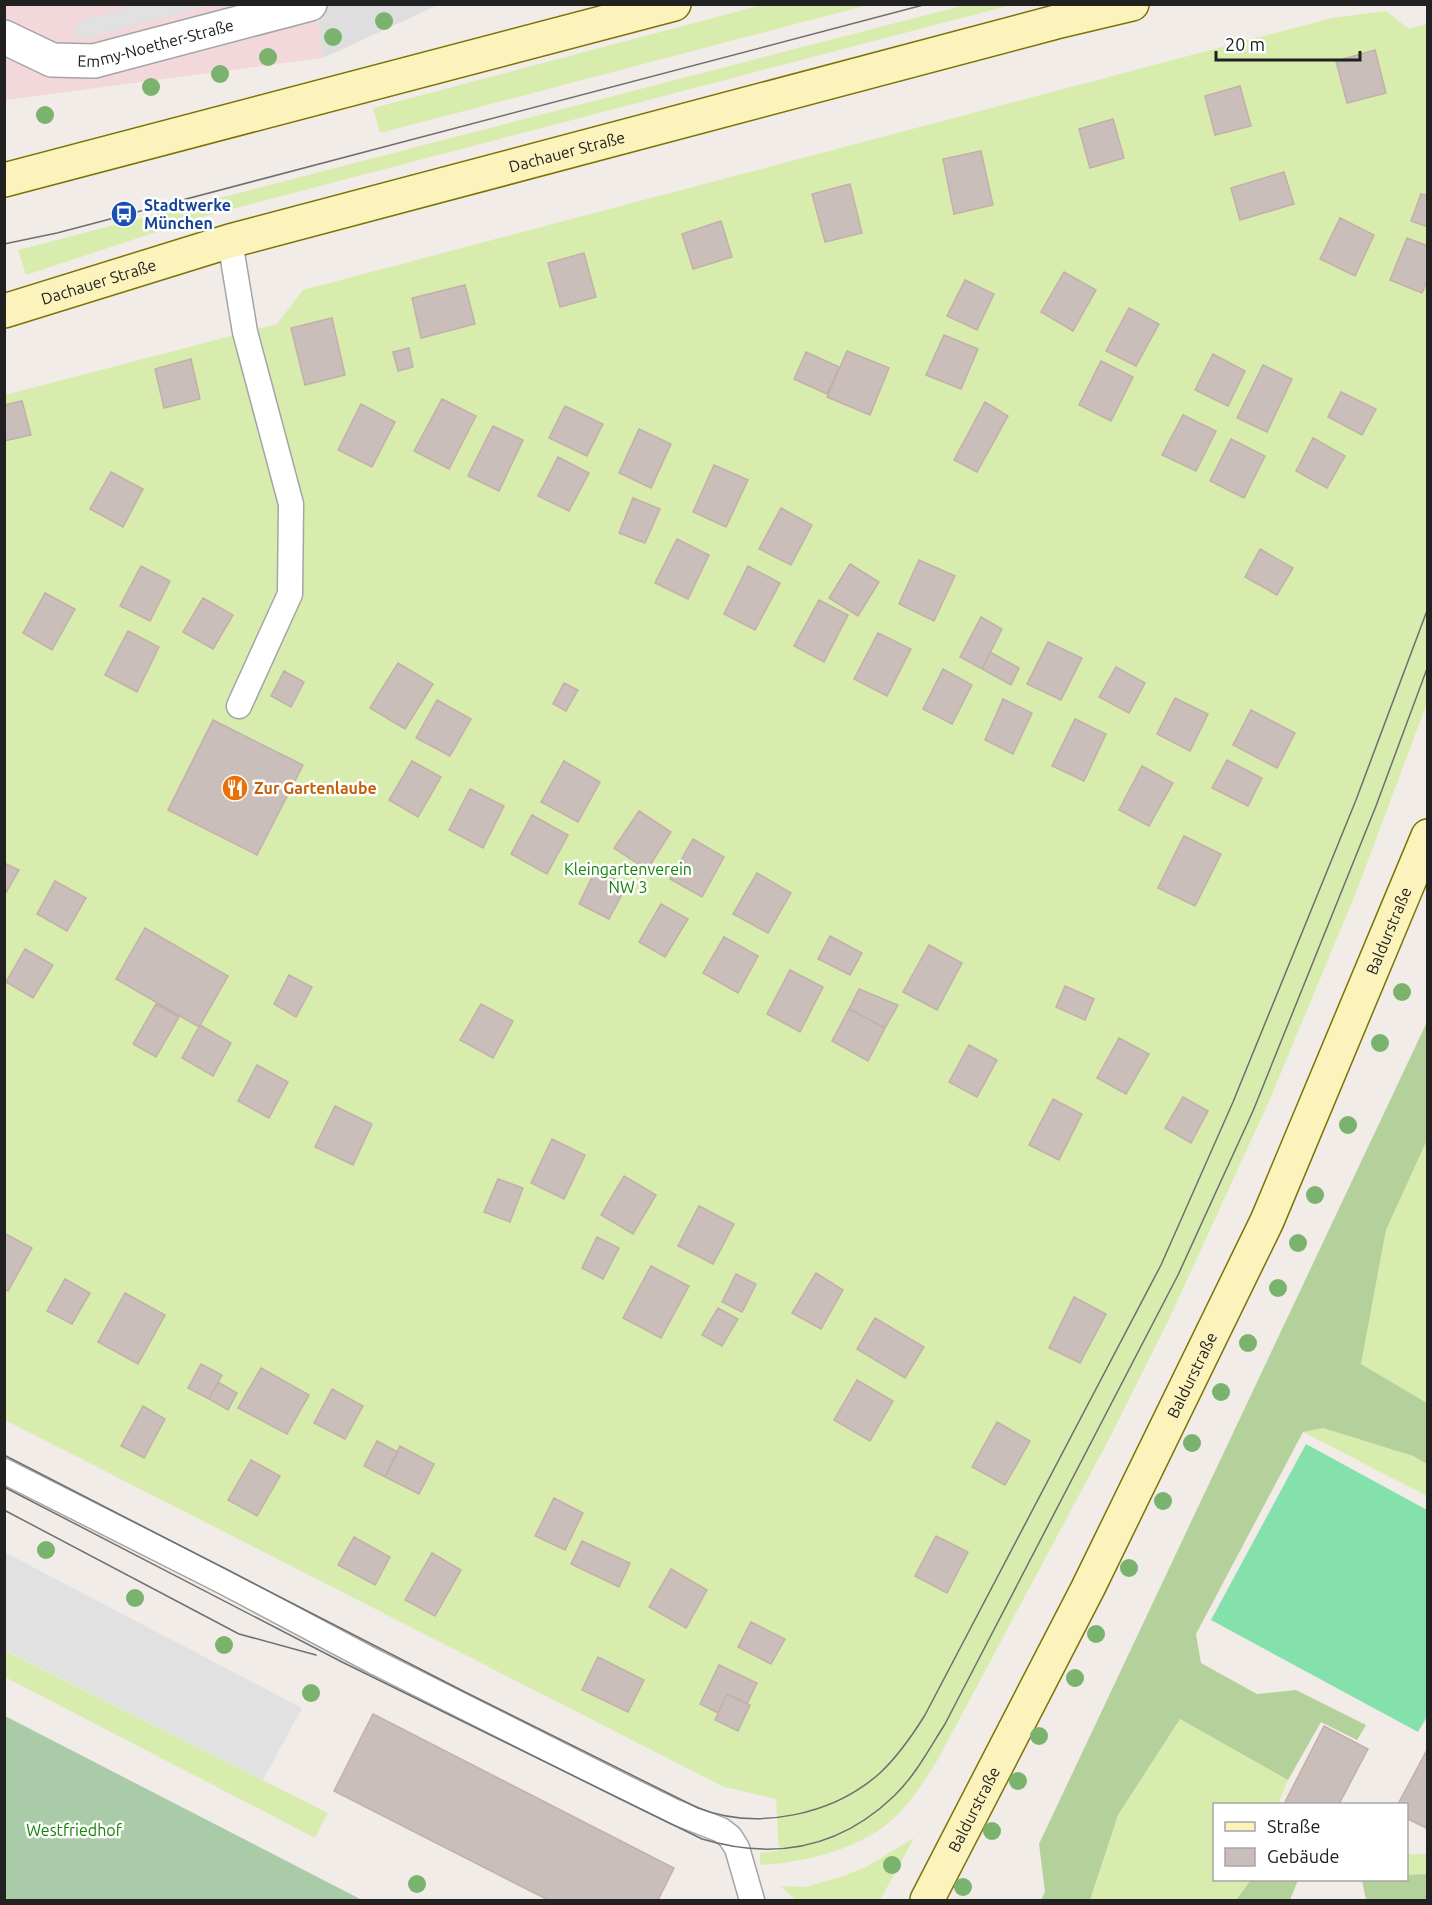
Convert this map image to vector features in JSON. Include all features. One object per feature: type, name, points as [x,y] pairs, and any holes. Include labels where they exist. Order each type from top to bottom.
[{"type":"main road","points":[[4,180],[611,13],[674,4]]},
{"type":"main road","name":"Dachauer Straße","points":[[4,311],[230,241],[987,40],[1132,4]]},
{"type":"main road","name":"Baldurstraße","points":[[927,1900],[1088,1588],[1267,1221],[1424,856]]},
{"type":"street","name":"Emmy-Noether-Straße","points":[[4,38],[52,60],[94,62],[310,4]]},
{"type":"lane","points":[[230,241],[245,332],[291,504],[290,594],[239,706]]},
{"type":"lane","points":[[4,1471],[594,1772],[675,1812],[721,1830],[730,1837],[737,1848],[752,1900]]},
{"type":"shaded area","points":[[141,4],[211,5],[79,40],[75,22]]},
{"type":"shaded area","points":[[314,4],[438,5],[323,58]]},
{"type":"shaded area","points":[[4,5],[314,5],[323,58],[5,100]]},
{"type":"shaded area","points":[[4,1552],[302,1708],[263,1780],[5,1650]]},
{"type":"green space","points":[[766,4],[868,5],[380,133],[373,108]]},
{"type":"green space","points":[[969,4],[1011,5],[202,217],[26,275],[18,250]]},
{"type":"green space","name":"Kleingartenverein NW 3","points":[[1386,11],[1409,29],[1427,24],[1427,703],[1357,890],[1270,1099],[1170,1317],[1109,1439],[937,1761],[902,1810],[883,1827],[851,1845],[814,1857],[760,1865],[760,1853],[779,1851],[776,1799],[724,1787],[5,1420],[5,395],[277,324],[303,290],[1332,18]]},
{"type":"green space","points":[[1427,1022],[1427,1140],[1386,1230],[1361,1364],[1427,1403],[1427,1464],[1413,1456],[1323,1428],[1303,1432],[1196,1634],[1201,1663],[1257,1694],[1296,1690],[1366,1725],[1357,1740],[1321,1722],[1288,1780],[1180,1719],[1118,1815],[1090,1900],[1041,1900],[1045,1892],[1039,1844]]},
{"type":"green space","points":[[1427,1140],[1427,1403],[1361,1364],[1386,1230]]},
{"type":"green space","points":[[1323,1428],[1413,1456],[1427,1464],[1427,1496],[1303,1432]]},
{"type":"green space","points":[[1306,1444],[1427,1510],[1428,1715],[1418,1732],[1211,1620]]},
{"type":"green space","points":[[4,1650],[328,1813],[315,1838],[5,1677]]},
{"type":"green space","name":"Westfriedhof","points":[[5,1716],[362,1900],[5,1900]]},
{"type":"green space","points":[[1180,1719],[1288,1780],[1278,1803],[1213,1803],[1213,1881],[1250,1881],[1236,1900],[1090,1900],[1118,1815]]},
{"type":"green space","points":[[914,1838],[880,1900],[796,1900],[780,1886],[805,1887],[838,1878],[866,1867]]},
{"type":"green space","points":[[1408,1854],[1427,1854],[1427,1874],[1408,1875]]},
{"type":"green space","points":[[1427,1874],[1427,1900],[1366,1900],[1362,1881],[1408,1881],[1408,1875]]},
{"type":"green space","points":[[1250,1881],[1298,1881],[1290,1900],[1236,1900]]},
{"type":"building","points":[[1375,50],[1386,93],[1347,103],[1336,61]]},
{"type":"building","points":[[1240,86],[1251,126],[1215,135],[1205,96]]},
{"type":"building","points":[[1113,119],[1124,158],[1090,168],[1079,129]]},
{"type":"building","points":[[981,151],[993,205],[954,214],[943,159]]},
{"type":"building","points":[[1284,172],[1294,204],[1240,220],[1231,188]]},
{"type":"building","points":[[850,184],[862,233],[825,242],[812,194]]},
{"type":"building","points":[[1421,194],[1428,196],[1428,227],[1411,221]]},
{"type":"building","points":[[1340,218],[1374,235],[1355,276],[1320,259]]},
{"type":"building","points":[[721,221],[732,257],[693,269],[682,234]]},
{"type":"building","points":[[1407,238],[1428,246],[1428,279],[1422,293],[1390,280]]},
{"type":"building","points":[[584,253],[596,297],[560,307],[548,263]]},
{"type":"building","points":[[1064,272],[1096,290],[1073,331],[1041,312]]},
{"type":"building","points":[[965,280],[994,294],[977,330],[947,316]]},
{"type":"building","points":[[465,285],[475,324],[421,338],[412,298]]},
{"type":"building","points":[[1129,308],[1159,324],[1136,366],[1106,351]]},
{"type":"building","points":[[332,318],[345,375],[305,385],[291,328]]},
{"type":"building","points":[[944,335],[978,349],[961,389],[926,375]]},
{"type":"building","points":[[409,348],[413,367],[398,371],[393,352]]},
{"type":"building","points":[[847,351],[889,368],[870,415],[827,397]]},
{"type":"building","points":[[806,352],[839,367],[827,394],[794,379]]},
{"type":"building","points":[[1213,354],[1245,371],[1228,406],[1195,390]]},
{"type":"building","points":[[191,359],[200,399],[164,408],[155,369]]},
{"type":"building","points":[[1101,361],[1133,377],[1111,421],[1079,405]]},
{"type":"building","points":[[1263,365],[1292,379],[1267,432],[1237,418]]},
{"type":"building","points":[[1341,392],[1376,409],[1362,435],[1328,417]]},
{"type":"building","points":[[442,399],[476,416],[449,469],[414,451]]},
{"type":"building","points":[[22,401],[31,435],[4,441],[4,405]]},
{"type":"building","points":[[985,402],[1008,416],[977,472],[954,460]]},
{"type":"building","points":[[361,404],[395,422],[372,467],[338,450]]},
{"type":"building","points":[[565,406],[603,424],[587,456],[549,438]]},
{"type":"building","points":[[1183,415],[1216,431],[1196,471],[1162,455]]},
{"type":"building","points":[[493,426],[523,440],[499,491],[468,476]]},
{"type":"building","points":[[639,429],[671,444],[651,488],[619,473]]},
{"type":"building","points":[[1313,438],[1345,456],[1327,488],[1296,471]]},
{"type":"building","points":[[1231,439],[1265,456],[1244,498],[1210,481]]},
{"type":"building","points":[[558,457],[589,473],[569,511],[538,496]]},
{"type":"building","points":[[714,465],[748,480],[726,527],[693,512]]},
{"type":"building","points":[[111,472],[143,489],[123,527],[90,509]]},
{"type":"building","points":[[633,498],[660,509],[645,543],[619,533]]},
{"type":"building","points":[[781,508],[812,525],[791,565],[759,549]]},
{"type":"building","points":[[677,539],[709,555],[688,599],[655,583]]},
{"type":"building","points":[[1260,549],[1293,568],[1277,595],[1245,577]]},
{"type":"building","points":[[919,560],[955,576],[934,621],[899,604]]},
{"type":"building","points":[[850,564],[879,582],[858,616],[829,598]]},
{"type":"building","points":[[141,566],[170,581],[150,621],[120,606]]},
{"type":"building","points":[[748,566],[780,583],[755,630],[724,614]]},
{"type":"building","points":[[45,593],[75,609],[52,650],[23,633]]},
{"type":"building","points":[[203,598],[233,615],[213,649],[183,632]]},
{"type":"building","points":[[819,600],[848,615],[824,662],[794,646]]},
{"type":"building","points":[[981,617],[1002,629],[982,669],[960,657]]},
{"type":"building","points":[[128,631],[159,647],[137,692],[105,675]]},
{"type":"building","points":[[878,633],[911,649],[887,696],[854,679]]},
{"type":"building","points":[[1048,642],[1082,658],[1061,700],[1027,684]]},
{"type":"building","points":[[990,652],[1019,668],[1011,685],[982,669]]},
{"type":"building","points":[[398,663],[433,684],[405,729],[370,708]]},
{"type":"building","points":[[1116,667],[1145,683],[1129,713],[1099,697]]},
{"type":"building","points":[[943,669],[972,685],[952,724],[923,709]]},
{"type":"building","points":[[284,671],[304,682],[291,707],[271,696]]},
{"type":"building","points":[[564,683],[578,690],[566,711],[553,704]]},
{"type":"building","points":[[1175,698],[1208,714],[1190,751],[1157,734]]},
{"type":"building","points":[[1003,699],[1032,713],[1013,754],[985,740]]},
{"type":"building","points":[[437,700],[471,719],[450,756],[416,738]]},
{"type":"building","points":[[1251,710],[1295,733],[1277,768],[1233,745]]},
{"type":"building","points":[[1075,719],[1106,734],[1084,781],[1052,766]]},
{"type":"building","name":"Zur Gartenlaube","points":[[213,720],[303,765],[257,855],[168,810]]},
{"type":"building","points":[[1227,760],[1262,778],[1248,806],[1212,788]]},
{"type":"building","points":[[412,761],[441,777],[418,817],[389,800]]},
{"type":"building","points":[[564,761],[600,782],[578,822],[541,802]]},
{"type":"building","points":[[1142,766],[1173,783],[1149,826],[1119,810]]},
{"type":"building","points":[[470,789],[504,806],[483,848],[449,830]]},
{"type":"building","points":[[639,811],[671,832],[647,870],[614,848]]},
{"type":"building","points":[[532,815],[568,835],[547,874],[511,854]]},
{"type":"building","points":[[1184,836],[1221,854],[1195,906],[1158,888]]},
{"type":"building","points":[[693,839],[724,857],[702,897],[670,879]]},
{"type":"building","points":[[4,863],[19,870],[4,896]]},
{"type":"building","points":[[596,869],[627,885],[609,919],[579,904]]},
{"type":"building","points":[[757,873],[791,893],[768,933],[733,914]]},
{"type":"building","points":[[55,881],[86,898],[67,931],[37,914]]},
{"type":"building","points":[[661,904],[688,919],[665,957],[639,942]]},
{"type":"building","points":[[145,928],[228,976],[199,1027],[116,979]]},
{"type":"building","points":[[830,936],[862,953],[850,975],[818,959]]},
{"type":"building","points":[[724,937],[758,956],[738,993],[703,973]]},
{"type":"building","points":[[929,945],[962,963],[937,1010],[903,992]]},
{"type":"building","points":[[25,949],[53,965],[33,998],[6,982]]},
{"type":"building","points":[[790,970],[823,987],[800,1032],[767,1014]]},
{"type":"building","points":[[289,975],[312,987],[296,1017],[274,1004]]},
{"type":"building","points":[[1065,986],[1094,999],[1085,1020],[1056,1007]]},
{"type":"building","points":[[859,989],[898,1005],[885,1028],[849,1009]]},
{"type":"building","points":[[156,1004],[179,1017],[156,1057],[133,1044]]},
{"type":"building","points":[[481,1004],[513,1021],[493,1058],[460,1040]]},
{"type":"building","points":[[849,1009],[885,1028],[868,1061],[832,1041]]},
{"type":"building","points":[[200,1025],[231,1043],[213,1076],[182,1058]]},
{"type":"building","points":[[1119,1038],[1149,1054],[1126,1094],[1097,1078]]},
{"type":"building","points":[[969,1045],[997,1060],[977,1097],[949,1082]]},
{"type":"building","points":[[257,1065],[288,1082],[269,1118],[238,1101]]},
{"type":"building","points":[[1183,1097],[1208,1111],[1191,1143],[1165,1128]]},
{"type":"building","points":[[1053,1099],[1082,1114],[1059,1160],[1029,1145]]},
{"type":"building","points":[[335,1106],[372,1124],[353,1165],[315,1147]]},
{"type":"building","points":[[552,1139],[585,1155],[564,1199],[531,1183]]},
{"type":"building","points":[[624,1176],[656,1195],[633,1234],[601,1215]]},
{"type":"building","points":[[498,1179],[523,1188],[510,1222],[484,1212]]},
{"type":"building","points":[[699,1206],[734,1224],[713,1264],[678,1246]]},
{"type":"building","points":[[4,1233],[32,1248],[8,1291],[4,1289]]},
{"type":"building","points":[[597,1237],[619,1248],[603,1279],[582,1268]]},
{"type":"building","points":[[651,1266],[689,1286],[661,1338],[623,1318]]},
{"type":"building","points":[[816,1273],[843,1290],[821,1329],[792,1313]]},
{"type":"building","points":[[736,1274],[756,1284],[742,1312],[722,1302]]},
{"type":"building","points":[[65,1279],[90,1293],[72,1324],[47,1311]]},
{"type":"building","points":[[125,1293],[165,1315],[138,1364],[98,1342]]},
{"type":"building","points":[[1074,1297],[1106,1314],[1080,1363],[1049,1348]]},
{"type":"building","points":[[718,1308],[738,1319],[722,1346],[702,1335]]},
{"type":"building","points":[[875,1318],[924,1347],[905,1378],[857,1349]]},
{"type":"building","points":[[201,1364],[222,1375],[209,1399],[188,1388]]},
{"type":"building","points":[[261,1368],[309,1395],[287,1434],[238,1408]]},
{"type":"building","points":[[857,1380],[893,1401],[870,1441],[834,1420]]},
{"type":"building","points":[[218,1382],[237,1393],[228,1410],[209,1399]]},
{"type":"building","points":[[332,1389],[363,1406],[345,1439],[314,1423]]},
{"type":"building","points":[[143,1406],[165,1419],[144,1458],[121,1446]]},
{"type":"building","points":[[997,1422],[1030,1441],[1005,1485],[972,1467]]},
{"type":"building","points":[[377,1441],[398,1452],[385,1477],[364,1466]]},
{"type":"building","points":[[400,1446],[434,1464],[419,1494],[385,1477]]},
{"type":"building","points":[[251,1460],[280,1476],[257,1516],[228,1500]]},
{"type":"building","points":[[554,1498],[583,1513],[565,1550],[535,1536]]},
{"type":"building","points":[[936,1536],[968,1552],[947,1593],[915,1576]]},
{"type":"building","points":[[354,1537],[390,1557],[375,1585],[338,1565]]},
{"type":"building","points":[[582,1541],[630,1563],[619,1587],[571,1564]]},
{"type":"building","points":[[432,1553],[461,1570],[435,1616],[405,1600]]},
{"type":"building","points":[[671,1569],[707,1590],[686,1628],[649,1607]]},
{"type":"building","points":[[751,1622],[785,1639],[771,1664],[738,1647]]},
{"type":"building","points":[[598,1657],[644,1680],[628,1712],[582,1690]]},
{"type":"building","points":[[719,1665],[757,1683],[747,1704],[727,1694],[718,1713],[700,1704]]},
{"type":"building","points":[[727,1694],[750,1705],[738,1731],[715,1720]]},
{"type":"building","points":[[373,1714],[674,1868],[658,1900],[548,1900],[334,1791]]},
{"type":"building","points":[[1324,1726],[1368,1749],[1340,1803],[1285,1803]]},
{"type":"building","points":[[1428,1748],[1428,1829],[1408,1819],[1408,1803],[1399,1803]]},
{"type":"tram line","points":[[4,244],[57,233],[927,4]]},
{"type":"tram line","points":[[4,1455],[463,1691],[698,1808],[721,1815],[745,1818],[794,1815],[817,1809],[861,1788],[893,1760],[925,1715],[1161,1265],[1233,1102],[1356,800],[1428,608]]},
{"type":"tram line","points":[[4,1487],[342,1662],[702,1839],[754,1849],[779,1849],[804,1845],[851,1828],[873,1814],[902,1788],[945,1724],[1178,1275],[1253,1111],[1376,806],[1428,666]]},
{"type":"tram line","points":[[4,1510],[239,1634],[316,1655]]},
{"type":"place","name":"Stadtwerke München","points":[[124,214]]},
{"type":"place","name":"Zur Gartenlaube","points":[[235,788]]}]
